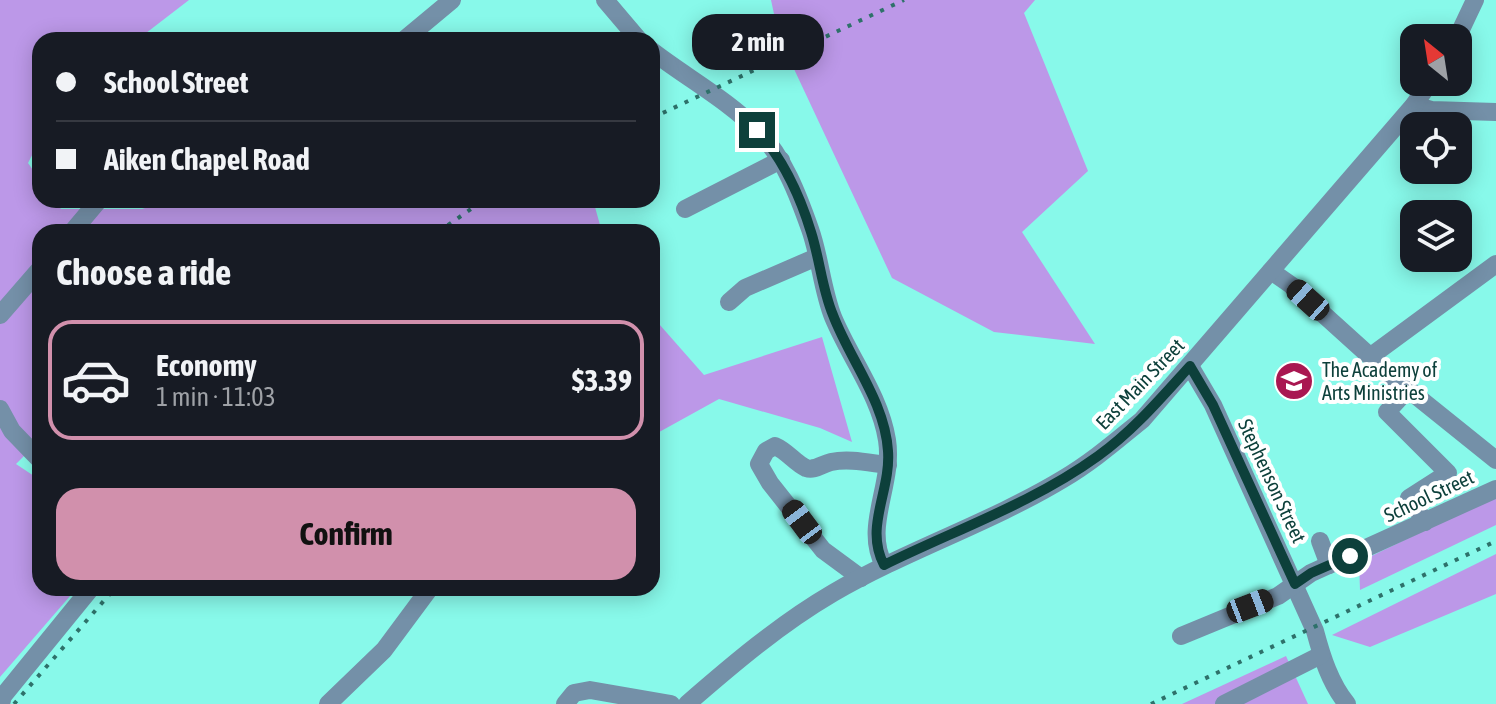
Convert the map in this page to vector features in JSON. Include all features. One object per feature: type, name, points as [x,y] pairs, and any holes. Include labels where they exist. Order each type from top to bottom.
[{"type":"street","points":[[414,32],[452,0]]},
{"type":"street","points":[[605,0],[632,32]]},
{"type":"street","points":[[1464,24],[1475,0]]},
{"type":"street","points":[[660,57],[757,130],[781,160],[811,231],[833,316],[886,435],[888,465],[875,537],[876,550],[884,565]]},
{"type":"street","name":"East Main Street","points":[[687,704],[785,624],[861,578],[1005,508],[1099,456],[1142,420],[1420,96]]},
{"type":"street","points":[[1414,105],[1431,110],[1496,112]]},
{"type":"street","points":[[685,209],[781,160]]},
{"type":"street","points":[[79,224],[92,208]]},
{"type":"street","points":[[729,302],[745,288],[817,257]]},
{"type":"street","points":[[1371,356],[1496,264]]},
{"type":"street","name":"School Street","points":[[1271,271],[1496,460]]},
{"type":"street","points":[[0,315],[32,278]]},
{"type":"street","name":"Stephenson Street","points":[[1190,366],[1213,405],[1295,584],[1336,691],[1347,704]]},
{"type":"street","points":[[1408,389],[1387,412],[1448,473],[1409,498],[1425,522]]},
{"type":"street","points":[[0,409],[12,431],[32,452]]},
{"type":"street","points":[[861,578],[823,550],[761,471],[759,464],[766,451],[775,446],[808,469],[831,462],[854,460],[888,465]]},
{"type":"street","name":"School Street","points":[[1181,636],[1278,596],[1311,573],[1496,489]]},
{"type":"street","points":[[1320,541],[1329,565]]},
{"type":"street","points":[[1,704],[3,696],[84,596]]},
{"type":"street","points":[[328,704],[384,650],[424,596]]},
{"type":"street","points":[[1224,704],[1321,655]]},
{"type":"street","points":[[565,704],[574,693],[590,690],[671,704]]},
{"type":"shaded area","points":[[0,0],[189,0],[147,32],[32,32],[32,155],[28,163],[32,169],[32,208],[595,208],[600,224],[32,224],[32,448],[16,464],[32,475],[32,596],[70,596],[0,677]]},
{"type":"shaded area","points":[[771,0],[1035,0],[1024,13],[1088,171],[1022,232],[1095,344],[994,332],[892,278],[779,37]]},
{"type":"shaded area","points":[[660,325],[704,375],[822,337],[852,442],[820,428],[719,399],[660,432]]},
{"type":"shaded area","points":[[1496,496],[1496,525],[1360,590],[1359,562]]},
{"type":"shaded area","points":[[1496,554],[1496,594],[1370,647],[1332,635]]},
{"type":"shaded area","points":[[1286,656],[1308,704],[1182,704]]},
{"type":"railway","points":[[660,114],[904,0]]},
{"type":"railway","points":[[450,224],[472,208]]},
{"type":"railway","points":[[1151,704],[1496,541]]},
{"type":"railway","points":[[14,704],[108,596]]},
{"type":"place","name":"The Academy of Arts Ministries","points":[[1294,381]]},
{"type":"route","points":[[757,130],[781,160],[802,208],[833,316],[882,421],[888,468],[875,537],[876,550],[884,565],[1051,486],[1099,456],[1142,420],[1190,366],[1213,405],[1295,584],[1311,573],[1350,556]]}]
